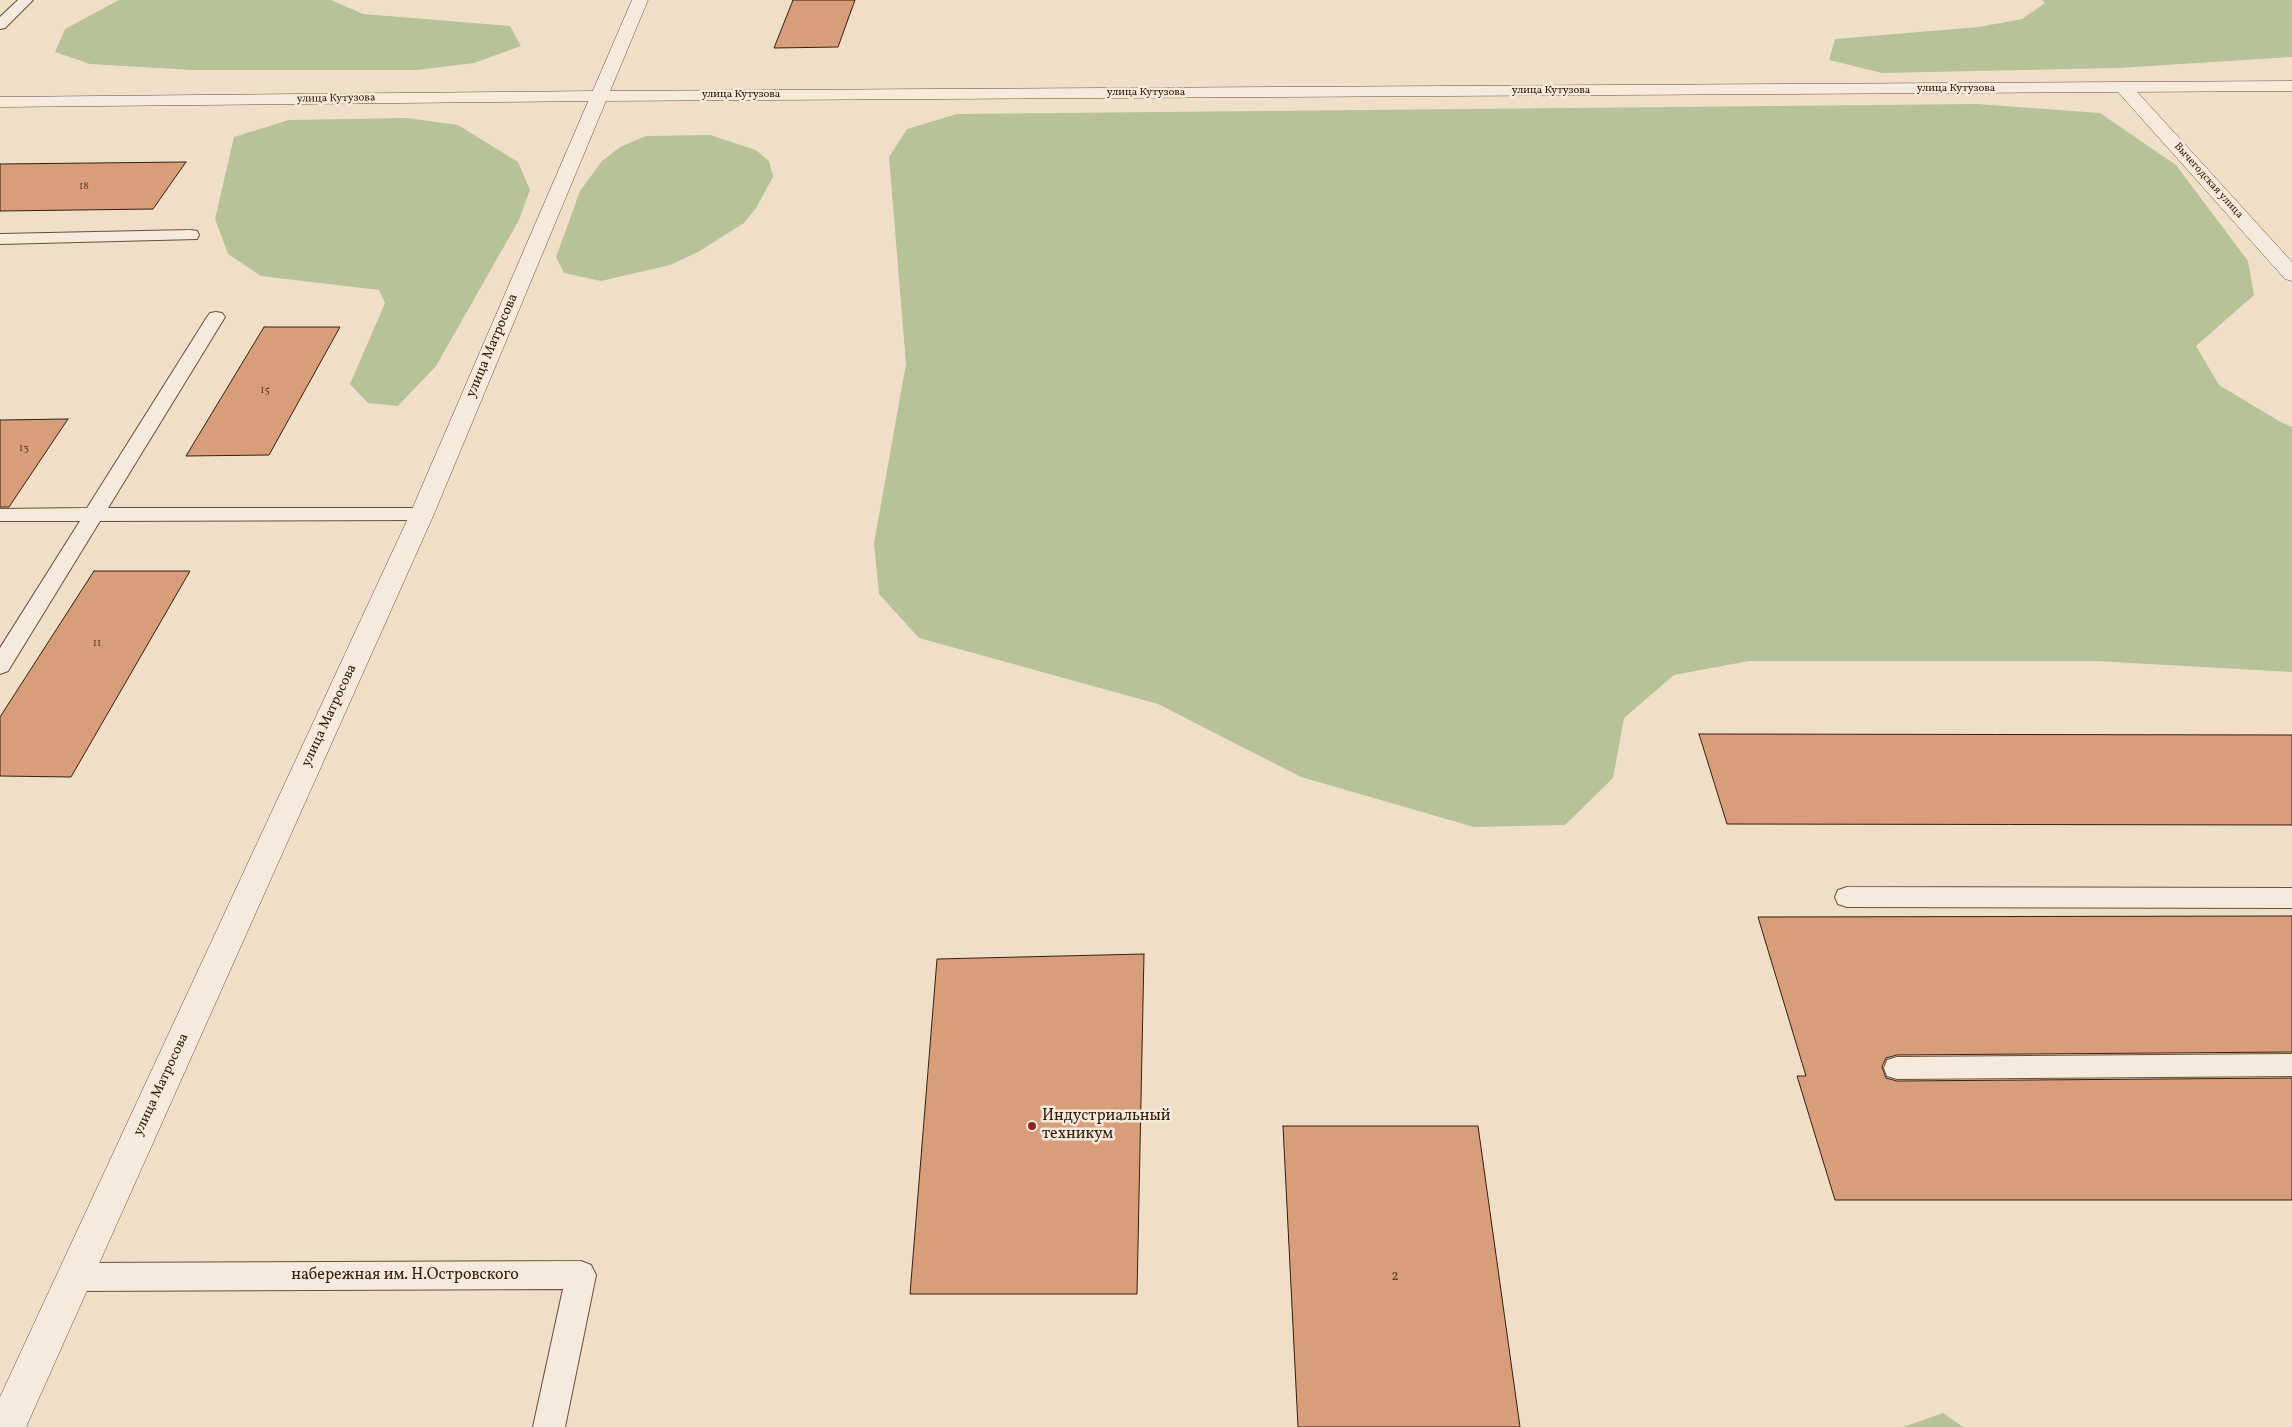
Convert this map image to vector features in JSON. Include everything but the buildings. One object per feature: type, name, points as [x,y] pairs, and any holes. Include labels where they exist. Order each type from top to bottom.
[{"type":"street","name":"улица Матросова","points":[[6,1427],[422,514],[640,0]]},
{"type":"street","name":"улица Кутузова","points":[[0,102],[598,96],[2292,86]]},
{"type":"street","name":"Вычегодская улица","points":[[2124,88],[2292,275]]},
{"type":"lane","points":[[0,25],[26,0]]},
{"type":"lane","points":[[0,239],[191,235]]},
{"type":"lane","points":[[0,666],[216,317]]},
{"type":"lane","points":[[0,515],[422,514]]},
{"type":"lane","points":[[1847,897],[2292,898]]},
{"type":"lane","points":[[1897,1068],[2292,1065]]},
{"type":"lane","name":"набережная им. Н.Островского","points":[[74,1277],[581,1275],[548,1427]]},
{"type":"green space","points":[[119,0],[331,0],[363,14],[510,26],[521,46],[474,63],[417,70],[192,70],[90,64],[55,52],[65,29]]},
{"type":"green space","points":[[2042,0],[2292,0],[2292,57],[2118,68],[1882,73],[1829,60],[1835,39],[1979,27],[2022,19],[2045,3]]},
{"type":"green space","points":[[1977,104],[2100,113],[2176,165],[2248,261],[2254,295],[2196,346],[2219,385],[2292,427],[2292,672],[2095,661],[1749,661],[1674,675],[1624,718],[1613,778],[1565,825],[1474,827],[1301,777],[1158,704],[919,638],[879,594],[874,543],[906,364],[889,157],[907,129],[957,114]]},
{"type":"green space","points":[[407,118],[458,125],[518,162],[530,190],[519,220],[436,366],[398,406],[368,403],[350,384],[385,303],[379,290],[261,276],[228,254],[215,219],[234,137],[289,120]]},
{"type":"green space","points":[[710,135],[756,150],[769,161],[773,177],[756,208],[744,223],[698,252],[670,265],[601,281],[564,273],[556,257],[580,191],[602,161],[620,147],[646,136]]},
{"type":"green space","points":[[1943,1413],[1963,1427],[1903,1427]]},
{"type":"place","name":"Индустриальный техникум","points":[[1032,1126]]}]
